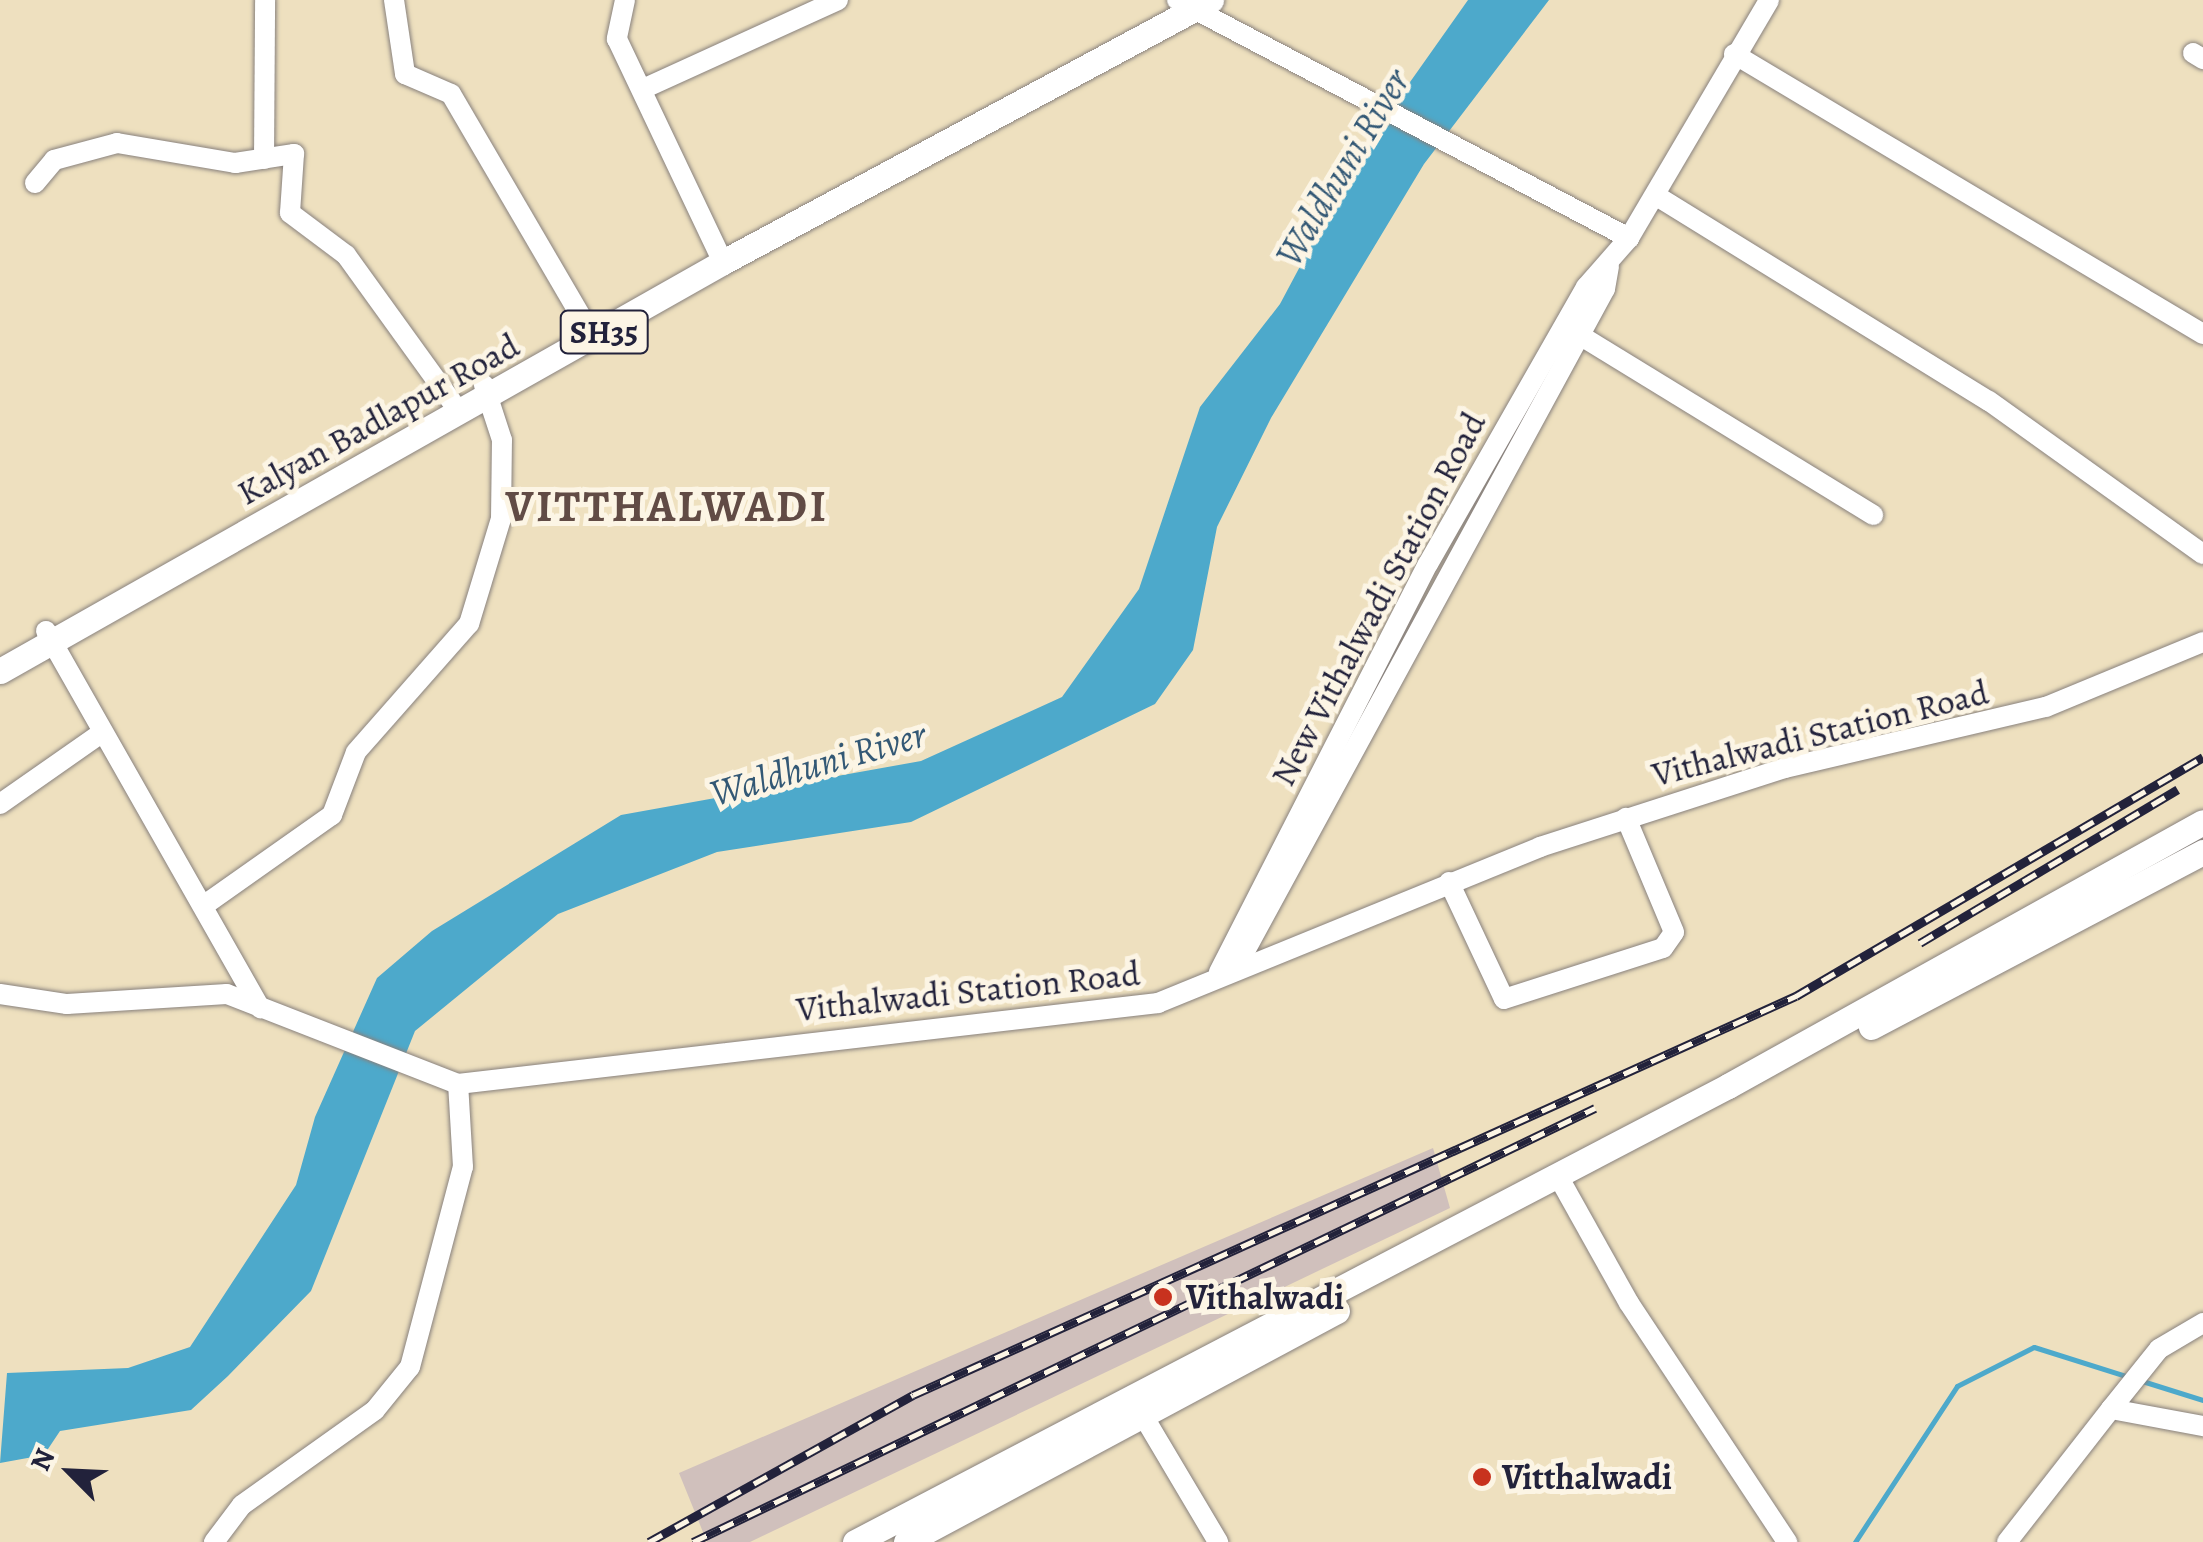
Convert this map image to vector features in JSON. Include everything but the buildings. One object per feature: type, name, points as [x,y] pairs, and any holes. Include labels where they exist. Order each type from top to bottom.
[{"type":"main road","name":"Kalyan Badlapur Road","points":[[0,671],[47,636],[452,402],[486,392],[587,328],[1188,2]]},
{"type":"main road","name":"Kalyan Badlapur Road","points":[[0,657],[47,636],[486,392],[721,256]]},
{"type":"main road","points":[[906,1542],[1138,1408],[1946,977],[2200,831]]},
{"type":"main road","points":[[1946,977],[2203,852]]},
{"type":"main road","points":[[855,1542],[1138,1408]]},
{"type":"street","points":[[264,159],[265,0]]},
{"type":"street","points":[[394,0],[405,74],[451,94],[587,328]]},
{"type":"street","points":[[625,0],[617,38],[721,256]]},
{"type":"street","points":[[644,88],[838,0]]},
{"type":"street","name":"New Vithalwadi Station Road","points":[[1228,968],[1571,330],[1770,0]]},
{"type":"street","points":[[1188,2],[1629,238]]},
{"type":"street","points":[[1734,54],[2203,334]]},
{"type":"street","points":[[34,182],[54,160],[117,144],[264,159],[294,154],[290,213],[346,255],[452,402]]},
{"type":"street","points":[[1655,195],[1988,401],[2203,554]]},
{"type":"street","points":[[1571,330],[1873,514]]},
{"type":"street","points":[[202,906],[332,815],[356,752],[469,624],[502,520],[502,440],[486,392]]},
{"type":"street","points":[[47,636],[97,736],[260,1008]]},
{"type":"street","name":"Vithalwadi Station Road","points":[[0,994],[68,1004],[227,994],[326,1031],[435,1082],[458,1084],[1158,1003],[1228,968],[1626,818],[1785,768],[2046,708],[2203,642]]},
{"type":"street","points":[[0,804],[97,736]]},
{"type":"street","points":[[1449,882],[1504,998],[1663,948],[1674,932],[1626,818]]},
{"type":"street","points":[[214,1542],[242,1505],[375,1410],[410,1367],[463,1168],[458,1084]]},
{"type":"street","points":[[1562,1181],[1629,1302],[1788,1542]]},
{"type":"street","points":[[2007,1542],[2143,1366],[2203,1323]]},
{"type":"street","points":[[2114,1405],[2203,1426]]},
{"type":"street","points":[[1138,1408],[1218,1542]]},
{"type":"shaded area","points":[[1433,1148],[1450,1208],[750,1542],[707,1542],[679,1473]]},
{"type":"water","points":[[1468,0],[1549,0],[1424,164],[1271,418],[1217,527],[1193,650],[1155,704],[911,822],[717,852],[558,914],[415,1031],[311,1291],[228,1376],[191,1410],[60,1431],[44,1455],[0,1463],[7,1373],[128,1368],[190,1347],[296,1185],[315,1117],[377,978],[432,931],[621,815],[921,761],[1062,697],[1139,589],[1200,407],[1280,304],[1362,150]]},
{"type":"waterway","points":[[1855,1542],[1957,1386],[2034,1347],[2129,1377]]},
{"type":"waterway","points":[[2139,1380],[2203,1400]]},
{"type":"railway","points":[[649,1542],[913,1395],[1796,996],[2203,757]]},
{"type":"railway","points":[[1920,943],[2178,789]]},
{"type":"railway","points":[[693,1542],[1595,1108]]},
{"type":"place","name":"Vithalwadi","points":[[1163,1297]]},
{"type":"place","name":"Vitthalwadi","points":[[1482,1477]]},
{"type":"district","name":"VITTHALWADI","points":[[667,507]]},
{"type":"water label","name":"Waldhuni River","points":[[1343,168]]},
{"type":"water label","name":"Waldhuni River","points":[[818,764]]}]
